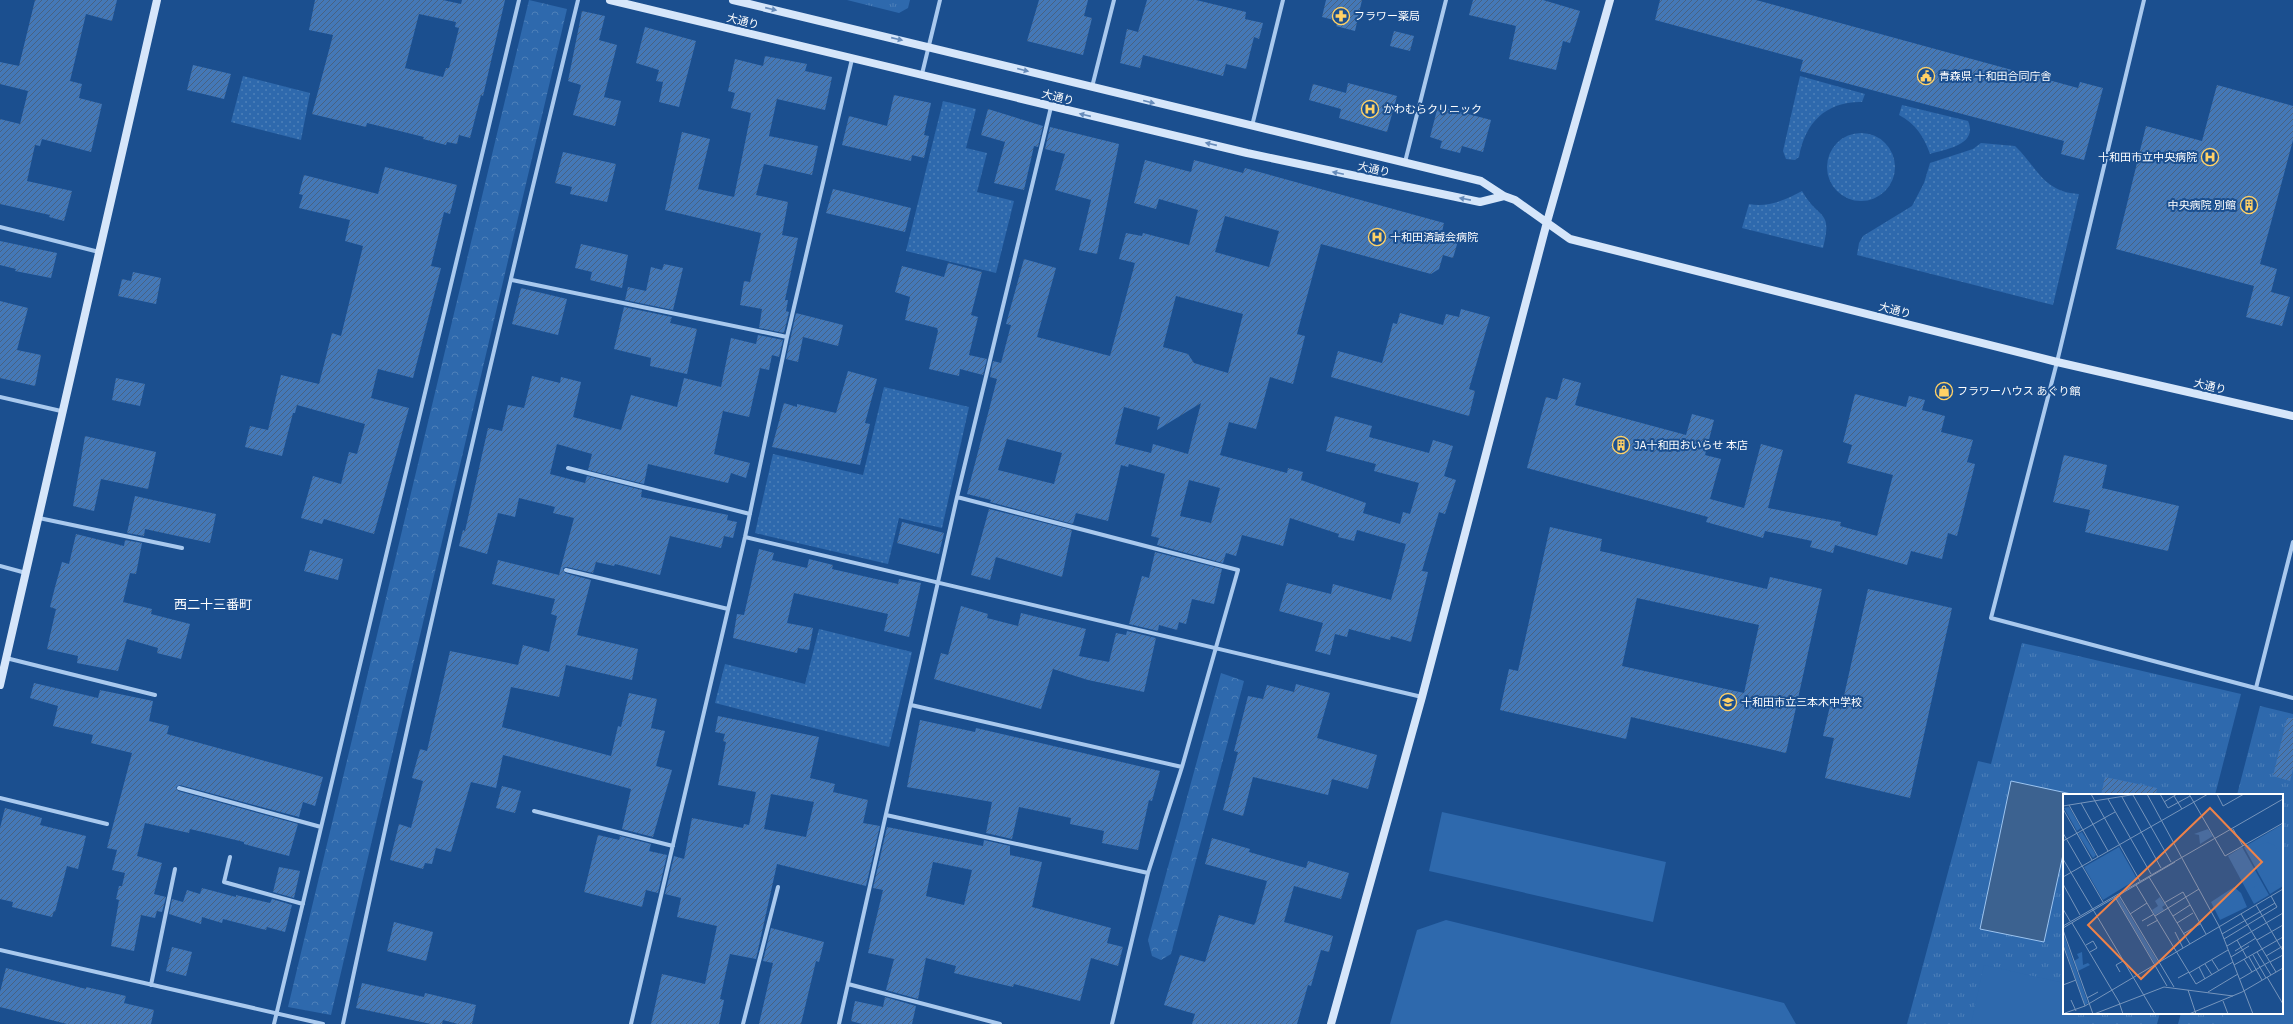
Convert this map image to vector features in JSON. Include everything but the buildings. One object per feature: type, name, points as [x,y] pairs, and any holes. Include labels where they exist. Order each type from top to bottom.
[{"type":"street","points":[[0,681],[39,518],[62,411],[157,0]]},
{"type":"street","points":[[274,1024],[520,0]]},
{"type":"street","points":[[343,1024],[394,784],[578,0]]},
{"type":"street","name":"大通り","points":[[610,0],[852,59],[922,74],[1051,107],[1400,186],[1480,202],[1504,196]]},
{"type":"street","name":"大通り","points":[[732,0],[929,46],[1091,88],[1481,181],[1504,196],[1515,200],[1570,239],[2057,362],[2293,416]]},
{"type":"street","points":[[922,74],[940,0]]},
{"type":"street","points":[[1091,88],[1114,0]]},
{"type":"street","points":[[1252,127],[1283,0]]},
{"type":"street","points":[[1405,162],[1446,0]]},
{"type":"street","points":[[1332,1024],[1422,697],[1547,222],[1610,0]]},
{"type":"street","points":[[2144,0],[2057,362],[1991,618],[2293,698]]},
{"type":"street","points":[[631,1024],[745,537],[787,337],[852,59]]},
{"type":"street","points":[[839,1024],[958,498],[1051,107]]},
{"type":"street","points":[[0,227],[99,252]]},
{"type":"street","points":[[512,280],[787,337]]},
{"type":"street","points":[[0,397],[62,411]]},
{"type":"street","points":[[568,468],[750,514]]},
{"type":"street","points":[[958,498],[1238,570],[1182,767],[1148,874],[1112,1024]]},
{"type":"street","points":[[39,518],[182,548]]},
{"type":"street","points":[[745,537],[1422,697]]},
{"type":"street","points":[[2256,688],[2293,542]]},
{"type":"street","points":[[0,566],[26,573]]},
{"type":"street","points":[[566,570],[728,609]]},
{"type":"street","points":[[6,658],[155,695]]},
{"type":"street","points":[[911,705],[1182,767]]},
{"type":"street","points":[[179,788],[321,827]]},
{"type":"street","points":[[0,798],[107,824]]},
{"type":"street","points":[[534,811],[673,846]]},
{"type":"street","points":[[886,815],[1148,874]]},
{"type":"street","points":[[230,857],[224,882],[303,904]]},
{"type":"street","points":[[151,984],[175,870]]},
{"type":"street","points":[[743,1024],[778,887]]},
{"type":"street","points":[[0,950],[323,1024]]},
{"type":"street","points":[[848,984],[1000,1024]]},
{"type":"green space","points":[[529,0],[567,9],[331,1015],[288,1007]]},
{"type":"green space","points":[[847,0],[910,0],[908,8],[899,13]]},
{"type":"green space","points":[[243,76],[310,93],[301,140],[231,122]]},
{"type":"green space","points":[[1800,76],[1865,94],[1862,102],[1838,105],[1820,116],[1812,124],[1806,134],[1799,157],[1795,160],[1786,159],[1783,151]]},
{"type":"green space","points":[[943,101],[976,109],[966,148],[987,153],[977,192],[1014,201],[996,273],[906,251]]},
{"type":"green space","points":[[1902,105],[1968,121],[1970,129],[1969,136],[1959,145],[1930,154],[1919,132],[1910,122],[1899,115]]},
{"type":"green space","points":[[1861,133],[1874,136],[1885,143],[1892,154],[1895,167],[1892,180],[1885,191],[1874,198],[1861,201],[1848,198],[1837,191],[1830,180],[1827,167],[1830,154],[1837,143],[1848,136]]},
{"type":"green space","points":[[1981,143],[2015,146],[2042,178],[2049,184],[2057,189],[2079,194],[2053,305],[1857,255],[1859,243],[1863,236],[1912,206],[1924,183],[1930,163],[1973,149]]},
{"type":"green space","points":[[1802,191],[1825,220],[1826,235],[1823,248],[1742,228],[1749,204],[1769,204]]},
{"type":"green space","points":[[884,387],[969,407],[942,528],[899,518],[888,564],[755,533],[773,454],[863,475]]},
{"type":"green space","points":[[819,629],[912,652],[889,747],[715,703],[725,664],[805,684]]},
{"type":"green space","points":[[2022,643],[2241,694],[2215,794],[2063,794],[2063,1014],[2160,1014],[2157,1024],[1907,1024],[1978,761],[1991,764]]},
{"type":"green space","points":[[1221,673],[1244,681],[1171,954],[1161,960],[1152,956],[1148,940]]},
{"type":"green space","points":[[2260,706],[2293,714],[2293,1024],[2178,1024],[2181,1014],[2283,1014],[2283,794],[2237,794]]},
{"type":"green space","points":[[1442,812],[1666,862],[1653,922],[1429,871]]},
{"type":"green space","points":[[2293,852],[2293,1024],[2222,1024],[2224,1014],[2283,1014],[2283,861]]},
{"type":"green space","points":[[1446,920],[1784,1003],[1796,1024],[1390,1024],[1417,930]]},
{"type":"green space","points":[[1984,965],[2063,983],[2063,1014],[2079,1014],[2076,1024],[1971,1024]]},
{"type":"shaded area","points":[[2011,781],[2071,794],[2063,794],[2063,855],[2044,942],[1980,929]]},
{"type":"place","name":"フラワー薬局","points":[[1341,16]]},
{"type":"place","name":"青森県 十和田合同庁舎","points":[[1926,76]]},
{"type":"place","name":"かわむらクリニック","points":[[1370,109]]},
{"type":"place","name":"十和田市立中央病院","points":[[2210,157]]},
{"type":"place","name":"中央病院 別館","points":[[2249,205]]},
{"type":"place","name":"十和田済誠会病院","points":[[1377,237]]},
{"type":"place","name":"フラワーハウス あぐり館","points":[[1944,391]]},
{"type":"place","name":"JA十和田おいらせ 本店","points":[[1621,445]]},
{"type":"place","name":"十和田市立三本木中学校","points":[[1728,702]]},
{"type":"district","name":"西二十三番町","points":[[213,604]]}]
